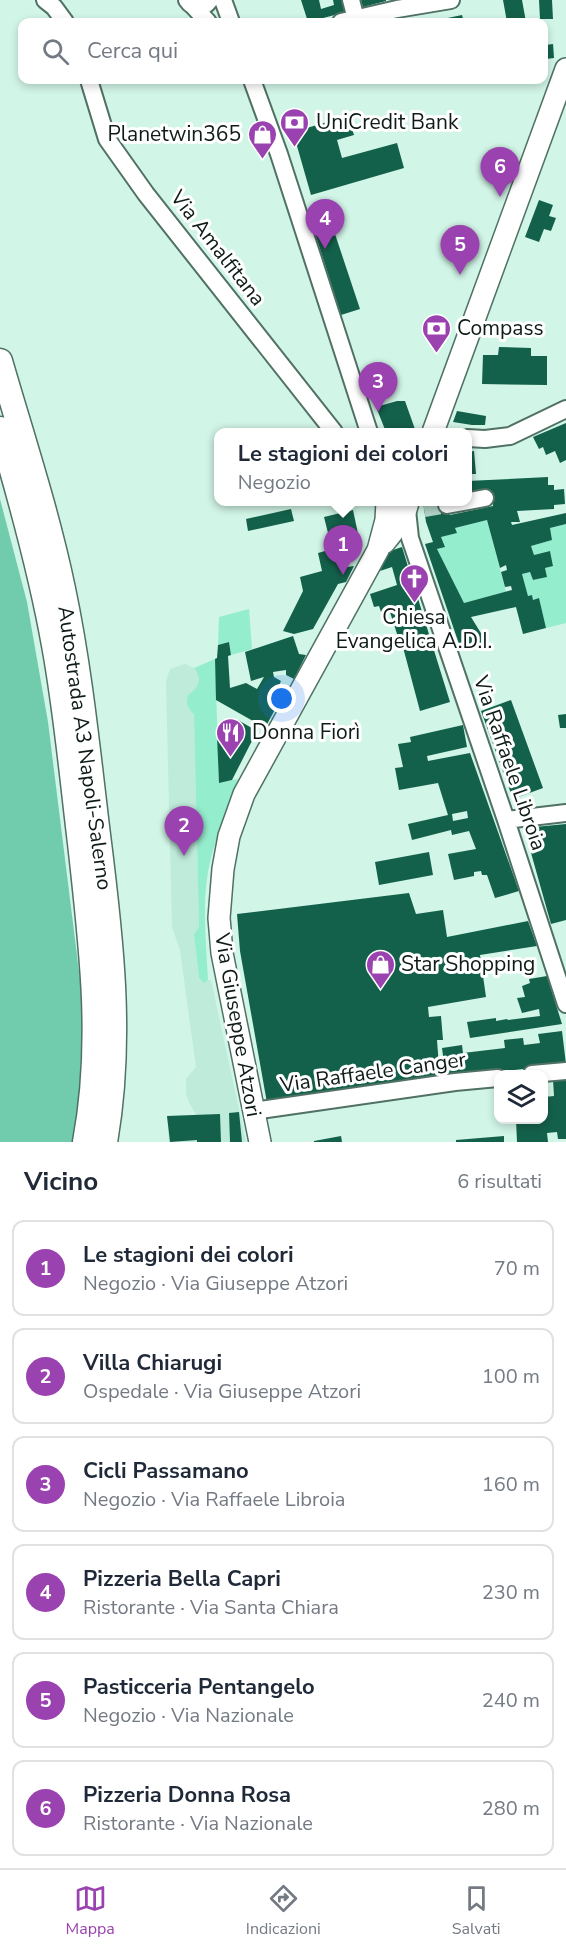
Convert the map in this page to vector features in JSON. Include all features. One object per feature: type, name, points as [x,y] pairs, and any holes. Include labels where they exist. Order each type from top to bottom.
[{"type":"highway","name":"Autostrada A3 Napoli-Salerno","points":[[0,361],[52,541],[67,610],[82,704],[114,976],[114,1070],[105,1142]]},
{"type":"highway","name":"Autostrada A3 Napoli-Salerno","points":[[0,429],[32,541],[43,590],[58,665],[70,763],[89,925],[95,1002],[93,1082],[85,1142]]},
{"type":"main road","points":[[440,428],[477,309],[566,69]]},
{"type":"main road","name":"Via Giuseppe Atzori","points":[[260,1142],[222,953],[219,918],[223,869],[229,836],[244,794],[378,550],[408,506]]},
{"type":"street","points":[[45,0],[62,18]]},
{"type":"street","points":[[348,18],[351,0]]},
{"type":"street","points":[[356,18],[395,4],[447,0]]},
{"type":"street","points":[[208,18],[210,2]]},
{"type":"street","points":[[210,2],[227,18]]},
{"type":"street","name":"Via Amalfitana","points":[[90,84],[107,139],[146,194],[331,428]]},
{"type":"street","points":[[253,84],[279,154],[368,428]]},
{"type":"street","points":[[472,438],[510,436],[566,409]]},
{"type":"street","points":[[472,501],[485,498]]},
{"type":"street","name":"Via Raffaele Libroia","points":[[395,522],[506,820],[566,1004]]},
{"type":"street","points":[[506,820],[566,813]]},
{"type":"street","points":[[548,1073],[566,1071]]},
{"type":"street","name":"Via Raffaele Canger","points":[[253,1111],[494,1078]]},
{"type":"shaded area","points":[[185,664],[194,668],[199,674],[199,683],[188,695],[188,708],[194,714],[199,927],[194,934],[199,978],[204,983],[211,980],[246,1142],[169,1142],[167,1116],[196,1115],[186,1094],[186,1079],[196,1067],[180,950],[172,927],[166,681],[170,669]]},
{"type":"green space","points":[[0,499],[27,602],[48,722],[83,1004],[79,1112],[73,1142],[0,1142]]},
{"type":"green space","points":[[487,520],[506,592],[464,603],[437,549],[444,547],[441,537],[456,533],[455,528]]},
{"type":"green space","points":[[566,524],[566,623],[546,628],[539,599],[533,600],[532,595],[528,596],[522,574],[530,572],[533,580],[547,577],[545,568],[553,565],[550,551],[534,555],[531,546],[552,540],[550,528]]},
{"type":"green space","points":[[249,609],[252,649],[231,655],[229,642],[218,645],[219,617]]},
{"type":"green space","points":[[215,659],[219,782],[238,779],[217,838],[208,873],[205,919],[208,980],[204,983],[199,978],[194,934],[199,927],[194,714],[188,708],[187,701],[188,695],[195,689],[199,679],[194,668]]},
{"type":"building","points":[[301,0],[319,0],[321,9],[334,5],[333,0],[343,0],[346,12],[323,18],[307,18]]},
{"type":"building","points":[[361,0],[386,0],[386,1],[363,7]]},
{"type":"building","points":[[503,0],[522,0],[525,18],[506,18]]},
{"type":"building","points":[[539,0],[552,0],[553,19],[540,18]]},
{"type":"building","points":[[462,15],[463,18],[448,18]]},
{"type":"building","points":[[553,44],[554,58],[548,59],[548,45]]},
{"type":"building","points":[[348,116],[354,135],[337,140],[342,158],[397,143],[404,168],[311,195],[293,132]]},
{"type":"building","points":[[539,200],[553,205],[549,216],[556,218],[551,231],[544,229],[539,242],[525,237]]},
{"type":"building","points":[[326,224],[330,235],[335,234],[360,309],[341,315],[313,227]]},
{"type":"building","points":[[499,347],[531,348],[531,356],[547,356],[547,385],[482,384],[483,355],[498,355]]},
{"type":"building","points":[[405,401],[415,428],[384,428],[376,407]]},
{"type":"building","points":[[457,411],[486,416],[485,425],[453,422]]},
{"type":"building","points":[[566,423],[566,460],[560,463],[555,451],[546,455],[543,447],[539,449],[533,437]]},
{"type":"building","points":[[472,451],[474,451],[476,474],[472,474]]},
{"type":"building","points":[[548,477],[548,485],[554,485],[554,490],[564,489],[565,504],[554,505],[554,509],[517,511],[520,522],[511,522],[512,525],[566,513],[566,524],[550,528],[552,540],[531,546],[534,555],[550,551],[553,566],[545,568],[547,577],[533,580],[530,572],[522,574],[528,596],[532,595],[533,600],[539,598],[546,628],[523,634],[516,607],[471,617],[487,643],[461,650],[425,544],[433,542],[424,506],[447,506],[450,515],[493,506],[492,495],[472,495],[472,481]],"holes":[[[487,520],[500,568],[506,565],[507,570],[501,572],[505,587],[511,586],[512,590],[464,603],[437,549],[445,547],[441,537],[457,533],[455,528]]]},
{"type":"building","points":[[291,509],[294,521],[248,531],[246,519]]},
{"type":"building","points":[[353,510],[360,543],[349,545],[353,558],[338,561],[340,568],[354,566],[346,582],[338,584],[313,629],[294,634],[283,631],[303,591],[300,577],[322,571],[318,553],[332,549],[324,517]]},
{"type":"building","points":[[402,547],[450,702],[420,711],[400,636],[398,637],[389,609],[381,612],[379,606],[374,607],[370,594],[397,585],[392,567],[380,571],[390,551]]},
{"type":"building","points":[[293,636],[299,654],[306,655],[294,679],[286,675],[286,670],[273,672],[274,677],[281,681],[273,699],[279,702],[265,728],[216,700],[215,659],[218,645],[229,642],[230,688],[246,683],[257,689],[264,677],[251,681],[245,652]]},
{"type":"building","points":[[511,700],[543,788],[513,799],[481,711]]},
{"type":"building","points":[[566,714],[566,728],[560,728],[558,715]]},
{"type":"building","name":"Donna Fiorì","points":[[238,720],[257,731],[232,780],[219,783],[217,736],[228,735]]},
{"type":"building","points":[[463,725],[467,747],[427,756],[428,761],[470,753],[519,891],[495,898],[487,875],[482,875],[481,871],[474,872],[474,876],[454,880],[448,854],[476,849],[469,831],[452,835],[451,830],[412,840],[408,824],[448,815],[438,783],[399,790],[395,768],[403,767],[398,744],[411,742],[410,737]],"holes":[[[467,811],[468,818],[453,821],[452,814]]]},
{"type":"building","points":[[566,824],[566,920],[551,924],[524,828]]},
{"type":"building","points":[[429,852],[433,875],[379,885],[375,862]]},
{"type":"building","points":[[409,893],[416,914],[443,910],[447,937],[528,921],[537,946],[480,955],[486,997],[428,1007],[429,1017],[441,1016],[443,1040],[437,1040],[440,1080],[267,1103],[240,951],[237,914]]},
{"type":"building","points":[[547,976],[562,1024],[470,1038],[467,1022],[540,1016],[539,1009],[522,1013],[517,998],[525,997],[522,986],[530,983],[529,979]]},
{"type":"building","points":[[562,1031],[566,1064],[494,1070],[494,1072],[446,1078],[442,1048],[462,1045],[463,1053],[505,1048],[504,1040],[523,1038],[524,1045],[540,1043],[538,1034]]},
{"type":"building","points":[[566,1079],[566,1139],[558,1139],[557,1132],[547,1133],[548,1142],[517,1142],[516,1124],[548,1124],[548,1097],[554,1096],[553,1080]]},
{"type":"building","points":[[239,1112],[242,1142],[230,1142],[229,1113]]},
{"type":"building","points":[[220,1114],[221,1142],[197,1142],[197,1140],[170,1142],[167,1116]]},
{"type":"building","points":[[341,1136],[342,1142],[314,1142],[314,1141]]},
{"type":"building","points":[[504,1136],[504,1142],[456,1142],[456,1140]]},
{"type":"tunnel","points":[[424,509],[441,506]]},
{"type":"place","name":"UniCredit Bank","points":[[295,148]]},
{"type":"place","name":"Planetwin365","points":[[262,160]]},
{"type":"place","name":"Pizzeria Donna Rosa","points":[[500,197]]},
{"type":"place","name":"Pizzeria Bella Capri","points":[[325,249]]},
{"type":"place","name":"Pasticceria Pentangelo","points":[[460,275]]},
{"type":"place","name":"Compass","points":[[436,354]]},
{"type":"place","name":"Cicli Passamano","points":[[378,412]]},
{"type":"place","name":"Le stagioni dei colori","points":[[343,575]]},
{"type":"place","name":"Chiesa Evangelica A.D.I.","points":[[414,604]]},
{"type":"place","name":"Donna Fiorì","points":[[231,758]]},
{"type":"place","name":"Villa Chiarugi","points":[[184,856]]},
{"type":"place","name":"Star Shopping","points":[[380,990]]}]
